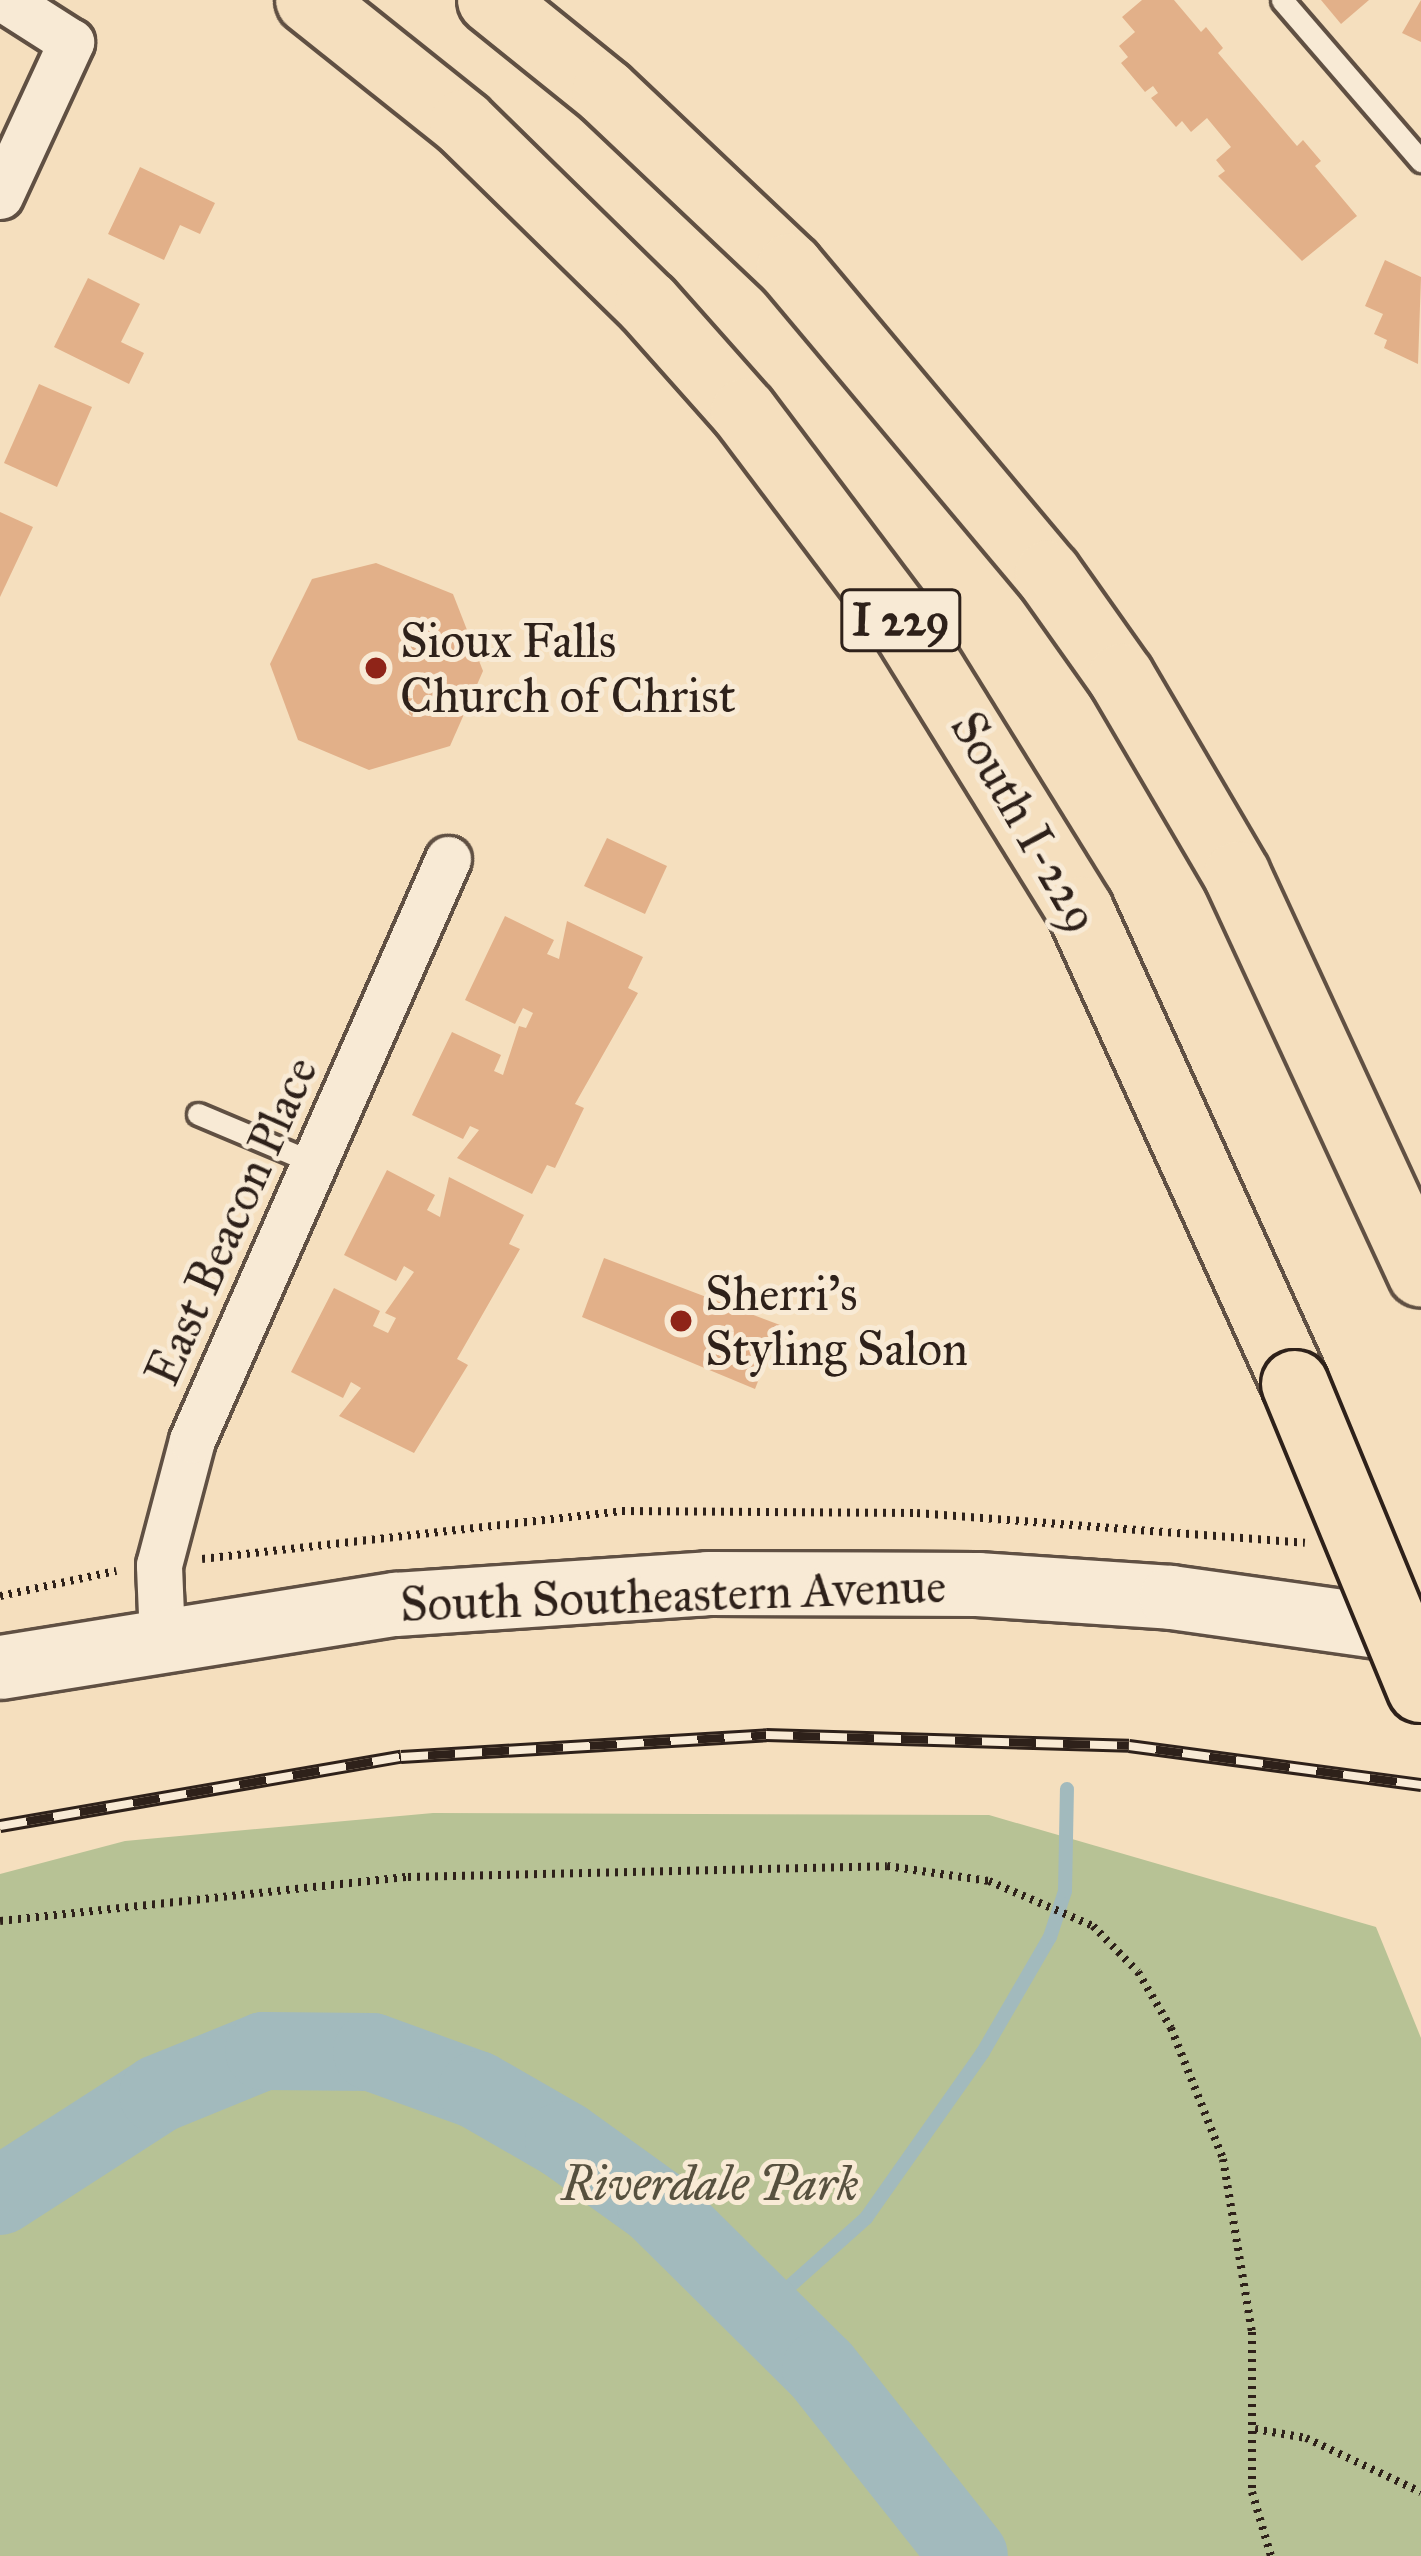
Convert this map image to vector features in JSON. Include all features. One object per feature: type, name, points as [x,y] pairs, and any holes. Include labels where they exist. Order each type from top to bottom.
[{"type":"highway","name":"South I-229","points":[[309,0],[463,123],[648,304],[744,412],[899,618],[1080,910],[1295,1384],[1421,1689]]},
{"type":"highway","name":"I 229","points":[[491,0],[638,121],[790,267],[1048,574],[1121,677],[1237,875],[1421,1274]]},
{"type":"main road","name":"South Southeastern Avenue","points":[[0,1666],[395,1604],[838,1582],[1172,1597],[1421,1632]]},
{"type":"street","points":[[0,196],[71,42],[4,0]]},
{"type":"street","name":"East Beacon Place","points":[[162,1638],[159,1565],[170,1502],[448,859]]},
{"type":"lane","points":[[1282,0],[1421,161]]},
{"type":"lane","points":[[198,1114],[317,1164]]},
{"type":"path","points":[[0,1921],[408,1877],[887,1866],[946,1872],[1027,1894],[1093,1926],[1138,1972],[1171,2028],[1223,2159],[1250,2311],[1255,2429],[1252,2492],[1271,2556]]},
{"type":"path","points":[[1255,2429],[1306,2438],[1421,2492]]},
{"type":"green space","name":"Riverdale Park","points":[[433,1813],[989,1815],[1376,1927],[1421,2038],[1421,2556],[0,2556],[0,1874],[125,1841]]},
{"type":"building","points":[[1142,0],[1174,0],[1201,32],[1206,27],[1223,48],[1218,53],[1297,146],[1303,140],[1321,161],[1315,166],[1357,216],[1302,261],[1218,176],[1225,171],[1216,160],[1231,147],[1207,118],[1191,132],[1182,121],[1176,127],[1151,98],[1158,93],[1153,86],[1145,92],[1121,63],[1128,57],[1119,46],[1135,32],[1122,17]]},
{"type":"building","points":[[1321,0],[1369,0],[1341,24]]},
{"type":"building","points":[[1421,0],[1421,42],[1402,33]]},
{"type":"building","points":[[140,167],[215,203],[200,234],[180,225],[164,260],[108,234]]},
{"type":"building","points":[[1385,260],[1421,277],[1418,364],[1384,348],[1387,340],[1374,334],[1383,314],[1365,306]]},
{"type":"building","points":[[88,278],[140,304],[121,342],[144,353],[129,384],[54,347]]},
{"type":"building","points":[[39,384],[92,407],[57,487],[4,463]]},
{"type":"building","points":[[0,512],[33,527],[0,597]]},
{"type":"building","name":"Sioux Falls Church of Christ","points":[[376,563],[453,594],[483,671],[450,746],[369,770],[298,740],[270,664],[312,579]]},
{"type":"building","points":[[607,838],[667,866],[645,914],[584,886]]},
{"type":"building","points":[[505,916],[554,940],[547,954],[559,959],[567,921],[643,957],[628,988],[638,993],[575,1104],[584,1108],[555,1168],[547,1165],[532,1194],[457,1158],[479,1130],[470,1126],[463,1139],[412,1115],[452,1032],[501,1055],[494,1071],[503,1075],[519,1026],[526,1028],[533,1013],[523,1008],[515,1024],[465,1000]]},
{"type":"building","points":[[387,1170],[435,1195],[427,1210],[440,1217],[449,1177],[524,1215],[509,1244],[520,1249],[457,1359],[468,1365],[414,1453],[339,1416],[361,1388],[351,1382],[343,1398],[291,1372],[334,1288],[380,1311],[373,1326],[388,1333],[396,1318],[385,1313],[414,1272],[404,1266],[396,1281],[344,1255]]},
{"type":"building","name":"Sherri's Styling Salon","points":[[604,1258],[780,1325],[755,1389],[582,1317]]},
{"type":"waterway","points":[[762,2311],[866,2218],[983,2052],[1050,1937],[1065,1891],[1067,1789]]},
{"type":"waterway","points":[[0,2196],[158,2094],[264,2051],[372,2052],[477,2090],[564,2140],[656,2206],[821,2369],[969,2556]]},
{"type":"railway","points":[[0,1826],[401,1757],[766,1735],[1129,1746],[1421,1785]]},
{"type":"place","name":"Sioux Falls Church of Christ","points":[[376,668]]},
{"type":"place","name":"Sherri's Styling Salon","points":[[681,1321]]}]
